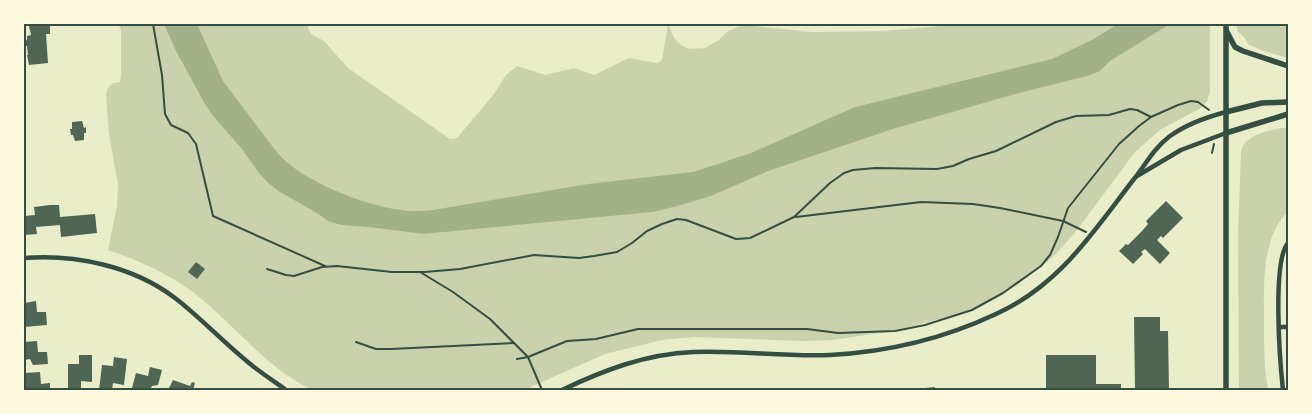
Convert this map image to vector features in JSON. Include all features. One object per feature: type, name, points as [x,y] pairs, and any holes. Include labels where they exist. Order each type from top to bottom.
[{"type":"street","points":[[1226,27],[1236,47],[1288,66]]},
{"type":"street","points":[[1226,27],[1226,390]]},
{"type":"street","points":[[562,390],[605,370],[634,361],[670,354],[711,352],[777,356],[832,355],[885,348],[934,337],[979,322],[1017,303],[1053,278],[1092,235],[1136,177],[1149,156],[1171,136],[1204,119],[1226,112],[1262,103],[1288,102]]},
{"type":"street","points":[[1136,177],[1181,150],[1226,133],[1288,114]]},
{"type":"street","points":[[1284,390],[1280,363],[1279,286],[1282,255],[1288,243]]},
{"type":"street","points":[[24,258],[37,257],[93,261],[128,273],[156,286],[174,297],[249,363],[286,390]]},
{"type":"street","points":[[1280,327],[1288,327]]},
{"type":"path","points":[[153,24],[162,75],[165,114],[171,125],[188,134],[196,144],[213,216],[327,266]]},
{"type":"path","points":[[517,359],[528,357],[568,341],[596,339],[638,329],[807,329],[838,333],[895,331],[925,325],[972,310],[1027,278],[1041,266],[1050,255],[1068,208],[1119,144],[1151,117],[1178,105],[1191,101],[1198,102],[1208,108]]},
{"type":"path","points":[[267,269],[294,276],[327,266],[351,266],[392,272],[420,272],[460,269],[534,255],[579,258],[607,254],[627,247],[647,231],[677,219],[686,220],[736,239],[750,238],[794,217],[830,183],[844,173],[853,170],[936,169],[953,166],[996,151],[1056,122],[1076,116],[1108,115],[1130,109],[1137,110],[1151,117]]},
{"type":"path","points":[[794,217],[921,202],[973,204],[1063,221],[1092,235]]},
{"type":"path","points":[[420,272],[453,292],[490,319],[528,357],[542,390]]},
{"type":"path","points":[[356,342],[376,349],[514,343]]},
{"type":"shaded area","points":[[118,24],[309,24],[308,28],[311,34],[324,41],[348,68],[450,139],[457,138],[494,94],[506,75],[517,66],[545,75],[574,68],[594,75],[629,58],[657,63],[662,60],[668,24],[674,38],[681,45],[689,49],[705,48],[719,40],[728,31],[743,25],[813,32],[883,31],[964,24],[1210,24],[1210,92],[1207,101],[1201,108],[1160,130],[1135,152],[1077,230],[1055,255],[1016,286],[956,315],[892,331],[833,340],[803,341],[695,337],[662,340],[605,354],[524,390],[312,390],[296,381],[268,360],[192,291],[146,265],[108,250],[117,206],[118,185],[109,134],[106,94],[108,88],[113,83],[120,82],[121,30]]},
{"type":"shaded area","points":[[164,24],[197,24],[223,81],[286,162],[316,181],[352,197],[386,208],[413,211],[433,210],[588,184],[693,172],[751,153],[855,107],[1052,59],[1092,40],[1118,24],[1170,24],[1110,61],[1100,71],[1087,76],[896,128],[768,171],[711,196],[681,205],[653,212],[423,234],[341,225],[328,221],[268,183],[205,104],[176,51]]},
{"type":"shaded area","points":[[1236,24],[1288,24],[1288,58],[1248,44],[1238,32]]},
{"type":"shaded area","points":[[1288,127],[1288,212],[1279,222],[1273,235],[1264,278],[1264,347],[1268,390],[1239,390],[1238,237],[1241,152],[1248,140],[1253,137],[1267,131]]},
{"type":"building","points":[[30,24],[50,24],[50,34],[46,34],[48,63],[29,65],[25,41],[27,36],[31,35]]},
{"type":"building","points":[[82,121],[84,128],[86,127],[84,140],[75,141],[70,129],[72,129],[72,122]]},
{"type":"building","points":[[1166,201],[1183,218],[1163,238],[1161,236],[1157,240],[1170,253],[1160,264],[1145,249],[1141,252],[1143,254],[1133,264],[1119,251],[1142,231],[1148,224],[1146,221]]},
{"type":"building","points":[[59,205],[60,217],[95,214],[97,233],[61,237],[60,225],[36,227],[37,234],[24,235],[24,216],[35,215],[34,207]]},
{"type":"building","points":[[196,262],[205,269],[197,279],[188,272]]},
{"type":"building","points":[[36,301],[37,312],[46,312],[47,325],[24,327],[24,303]]},
{"type":"building","points":[[1134,317],[1160,317],[1160,331],[1168,331],[1169,390],[1135,390]]},
{"type":"building","points":[[37,341],[38,352],[47,352],[48,364],[33,365],[30,359],[24,360],[24,342]]},
{"type":"building","points":[[79,355],[92,355],[92,382],[81,381],[81,390],[68,390],[68,364],[79,364]]},
{"type":"building","points":[[1046,355],[1096,355],[1096,384],[1121,384],[1121,390],[1046,390]]},
{"type":"building","points":[[114,357],[127,359],[124,385],[113,383],[112,390],[99,390],[102,365],[113,366]]},
{"type":"building","points":[[150,367],[162,370],[158,385],[152,386],[150,390],[135,390],[135,388],[132,388],[136,373],[148,376]]},
{"type":"building","points":[[40,372],[41,384],[50,383],[50,390],[26,390],[26,386],[24,386],[25,373]]},
{"type":"building","points":[[173,380],[190,386],[192,382],[195,383],[193,390],[168,390]]},
{"type":"building","points":[[935,387],[935,390],[924,390],[925,388]]}]
